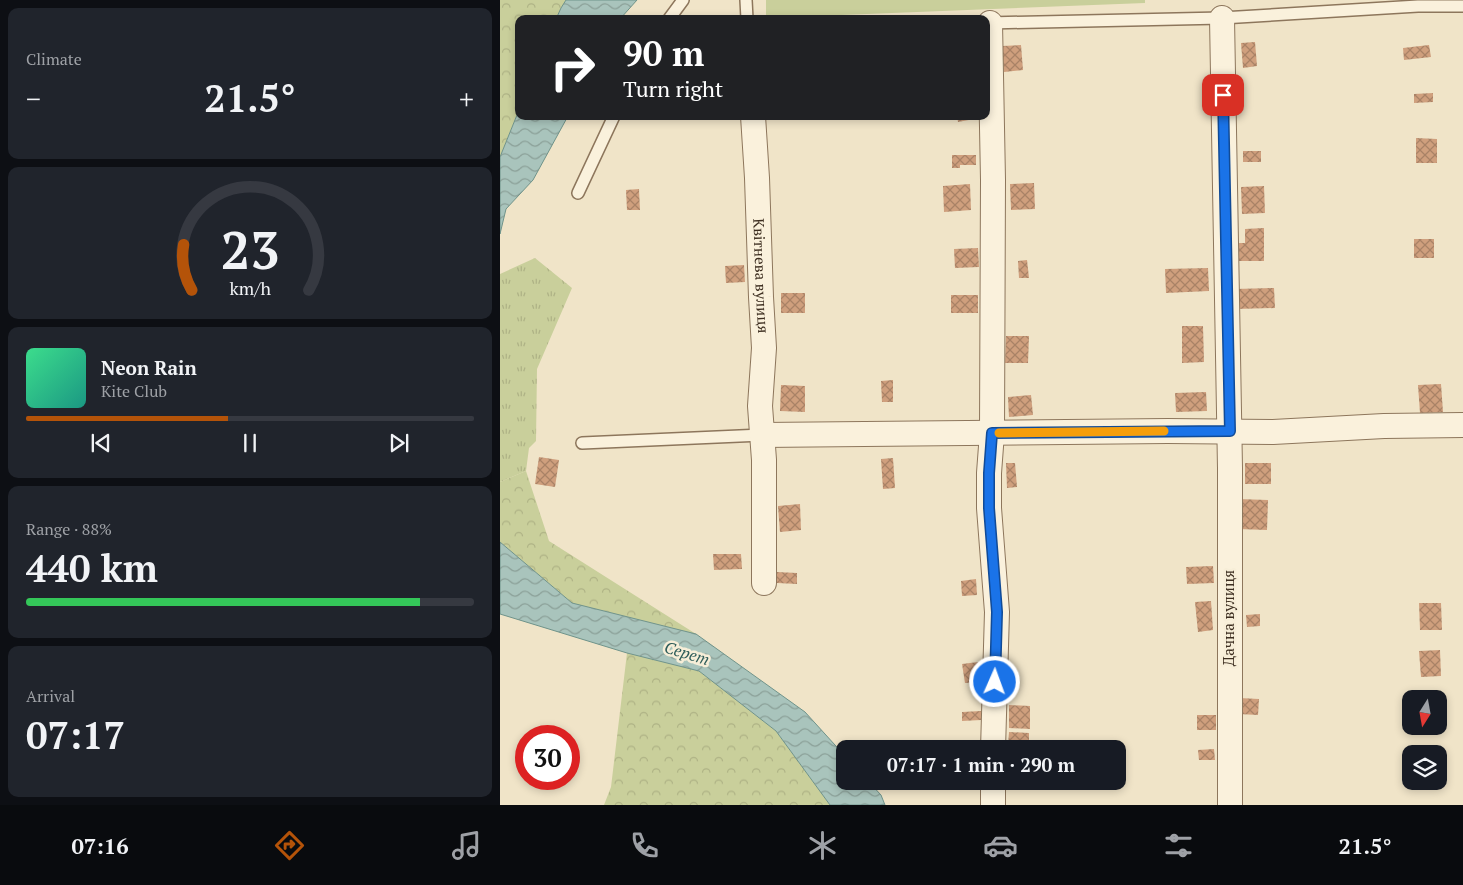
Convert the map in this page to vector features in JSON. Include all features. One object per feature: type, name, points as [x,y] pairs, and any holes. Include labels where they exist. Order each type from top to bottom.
[{"type":"street","name":"Дачна вулиця","points":[[1222,18],[1230,431],[1230,805]]},
{"type":"street","points":[[990,86],[993,180],[992,433],[989,508],[997,612],[993,740]]},
{"type":"street","name":"Квітнева вулиця","points":[[752,120],[758,178],[761,297],[764,334],[760,406],[764,460],[764,583]]},
{"type":"street","points":[[762,435],[1273,432],[1384,426],[1463,425]]},
{"type":"street","points":[[992,790],[993,805]]},
{"type":"lane","points":[[672,15],[683,0]]},
{"type":"lane","points":[[746,0],[747,15]]},
{"type":"lane","points":[[990,23],[1222,18],[1418,6],[1463,6]]},
{"type":"lane","points":[[578,193],[612,120]]},
{"type":"lane","points":[[582,443],[762,435]]},
{"type":"green space","points":[[500,0],[566,0],[558,15],[515,15],[515,120],[500,157]]},
{"type":"green space","points":[[766,0],[1145,0],[1145,3],[842,15],[766,15]]},
{"type":"green space","points":[[535,258],[572,288],[537,369],[536,441],[529,448],[526,471],[500,482],[500,274]]},
{"type":"green space","points":[[526,471],[549,541],[696,634],[572,603],[500,542],[500,482]]},
{"type":"green space","points":[[627,653],[699,671],[776,731],[830,805],[604,805],[611,787]]},
{"type":"water","points":[[566,0],[637,0],[624,15],[558,15]]},
{"type":"water","points":[[515,120],[566,120],[533,180],[506,209],[500,234],[500,157]]},
{"type":"water","name":"Серет","points":[[500,542],[572,603],[696,634],[805,712],[836,746],[836,790],[876,790],[881,795],[885,805],[830,805],[776,731],[699,671],[627,653],[500,614]]},
{"type":"building","points":[[1255,42],[1257,66],[1243,68],[1241,43]]},
{"type":"building","points":[[1021,45],[1023,70],[1004,72],[1002,46]]},
{"type":"building","points":[[1429,45],[1431,57],[1404,60],[1403,48]]},
{"type":"building","points":[[1433,93],[1433,102],[1414,103],[1414,94]]},
{"type":"building","points":[[1416,138],[1437,139],[1437,163],[1416,163]]},
{"type":"building","points":[[1243,151],[1261,151],[1261,162],[1243,162]]},
{"type":"building","points":[[952,155],[976,155],[976,165],[960,165],[960,168],[952,168]]},
{"type":"building","points":[[1034,183],[1035,209],[1011,210],[1010,184]]},
{"type":"building","points":[[970,184],[971,210],[944,212],[943,186]]},
{"type":"building","points":[[1264,186],[1265,213],[1242,214],[1241,187]]},
{"type":"building","points":[[639,189],[640,210],[627,210],[626,190]]},
{"type":"building","points":[[1264,228],[1264,261],[1235,261],[1235,243],[1245,243],[1245,229]]},
{"type":"building","points":[[1414,239],[1434,239],[1434,258],[1414,258]]},
{"type":"building","points":[[978,248],[979,267],[955,268],[954,249]]},
{"type":"building","points":[[1027,260],[1029,278],[1019,278],[1018,261]]},
{"type":"building","points":[[744,265],[745,282],[726,283],[725,266]]},
{"type":"building","points":[[1208,268],[1209,291],[1166,293],[1165,269]]},
{"type":"building","points":[[1274,288],[1275,308],[1236,309],[1235,289]]},
{"type":"building","points":[[781,293],[805,293],[805,313],[781,313]]},
{"type":"building","points":[[951,295],[978,295],[978,313],[951,313]]},
{"type":"building","points":[[1182,326],[1203,326],[1204,362],[1182,363]]},
{"type":"building","points":[[1006,336],[1029,336],[1028,363],[1005,363]]},
{"type":"building","points":[[893,380],[893,402],[882,402],[881,381]]},
{"type":"building","points":[[1441,384],[1443,412],[1420,413],[1418,385]]},
{"type":"building","points":[[781,385],[805,386],[805,412],[780,411]]},
{"type":"building","points":[[1206,392],[1207,411],[1176,412],[1175,393]]},
{"type":"building","points":[[1031,395],[1033,415],[1009,417],[1008,397]]},
{"type":"building","points":[[539,457],[559,460],[555,487],[535,484]]},
{"type":"building","points":[[893,458],[895,488],[883,489],[881,459]]},
{"type":"building","points":[[1006,463],[1015,463],[1017,487],[1007,488]]},
{"type":"building","points":[[1245,463],[1271,463],[1271,484],[1245,484]]},
{"type":"building","points":[[1238,499],[1268,500],[1267,530],[1237,529]]},
{"type":"building","points":[[800,504],[801,530],[780,532],[778,506]]},
{"type":"building","points":[[713,554],[741,554],[742,569],[714,570]]},
{"type":"building","points":[[1213,566],[1214,583],[1187,584],[1186,567]]},
{"type":"building","points":[[777,572],[797,573],[797,584],[777,583]]},
{"type":"building","points":[[976,579],[977,595],[962,596],[961,581]]},
{"type":"building","points":[[1211,601],[1213,630],[1198,632],[1195,602]]},
{"type":"building","points":[[1419,603],[1441,603],[1442,630],[1420,630]]},
{"type":"building","points":[[1260,614],[1260,626],[1247,627],[1246,615]]},
{"type":"building","points":[[1440,650],[1441,676],[1421,677],[1419,651]]},
{"type":"building","points":[[978,662],[980,682],[965,683],[962,664]]},
{"type":"building","points":[[1239,698],[1259,699],[1258,715],[1238,714]]},
{"type":"building","points":[[1009,705],[1030,706],[1030,729],[1009,728]]},
{"type":"building","points":[[981,711],[981,720],[962,721],[962,712]]},
{"type":"building","points":[[1197,715],[1216,715],[1216,730],[1197,730]]},
{"type":"building","points":[[1009,732],[1029,733],[1029,740],[1008,740]]},
{"type":"building","points":[[1214,749],[1215,760],[1199,760],[1198,750]]},
{"type":"slow traffic","points":[[999,433],[1164,431]]},
{"type":"route","points":[[995,682],[997,612],[989,508],[992,433],[1230,431],[1223,95]]}]
